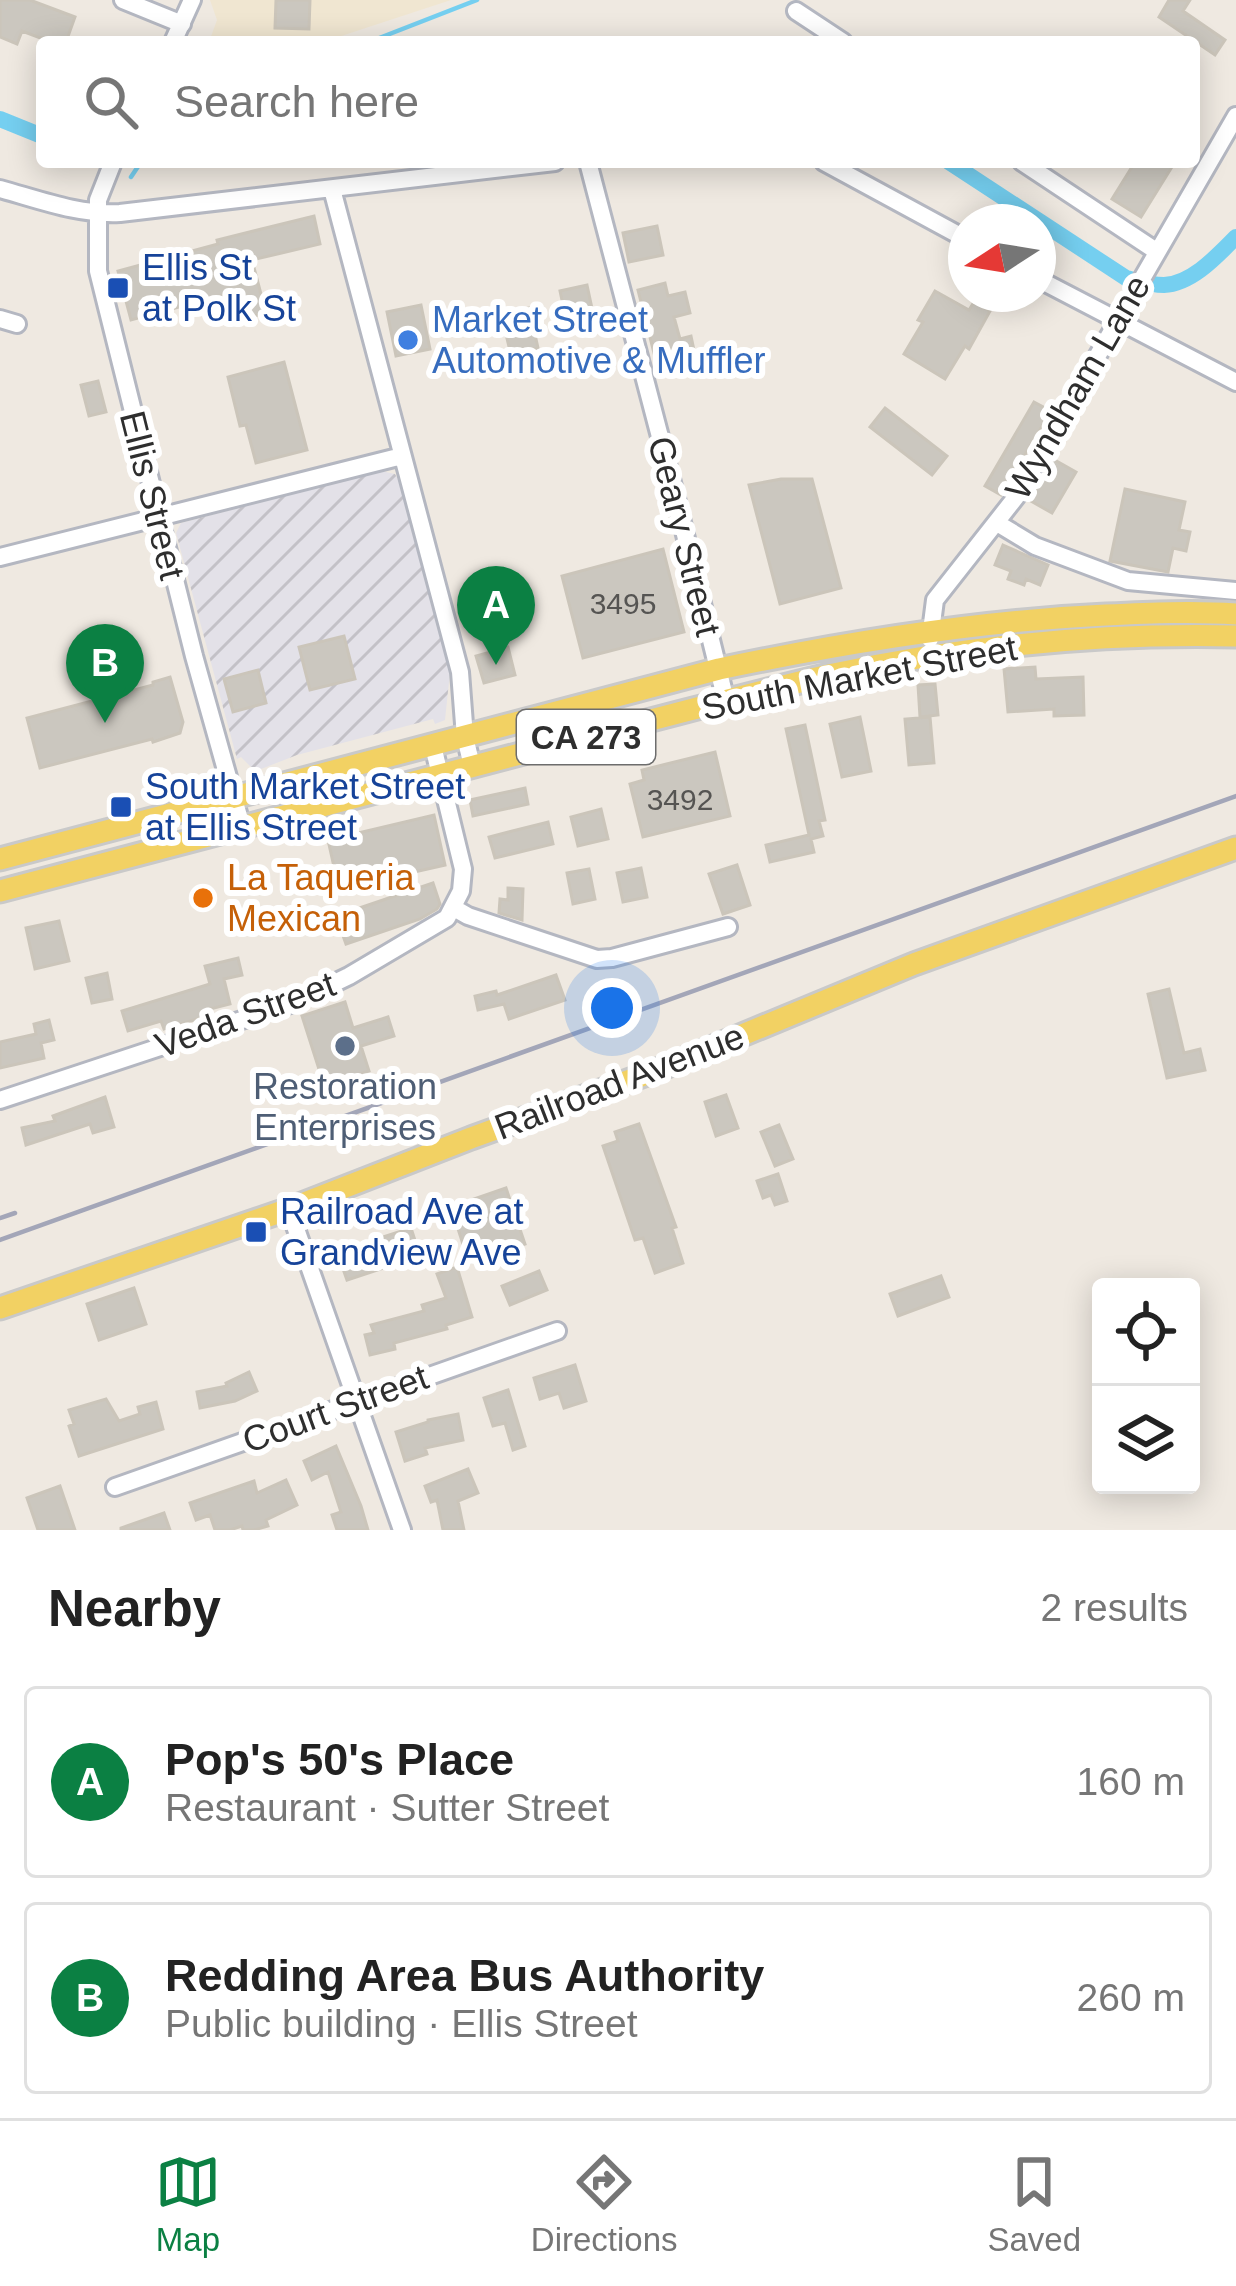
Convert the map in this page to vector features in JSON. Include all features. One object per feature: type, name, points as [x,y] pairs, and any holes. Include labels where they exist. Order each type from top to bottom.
[{"type":"main road","name":"South Market Street","points":[[0,859],[718,669],[826,646],[1028,619],[1236,614]]},
{"type":"main road","name":"South Market Street","points":[[0,891],[830,675],[1043,642],[1236,636]]},
{"type":"main road","name":"Railroad Avenue","points":[[0,1308],[290,1209],[656,1071],[914,964],[1236,848]]},
{"type":"street","points":[[123,0],[182,24]]},
{"type":"street","points":[[176,36],[192,0]]},
{"type":"street","points":[[796,10],[834,36]]},
{"type":"street","name":"Wyndham Lane","points":[[929,631],[935,600],[1016,497],[1236,116]]},
{"type":"street","name":"Ellis Street","points":[[111,168],[96,214],[96,252],[104,298],[242,827]]},
{"type":"street","points":[[0,189],[96,214],[505,168]]},
{"type":"street","name":"Geary Street","points":[[590,168],[726,701]]},
{"type":"street","points":[[835,168],[948,229]]},
{"type":"street","points":[[1030,168],[1152,257]]},
{"type":"street","points":[[332,189],[460,671],[472,766]]},
{"type":"street","points":[[1056,289],[1236,382]]},
{"type":"street","points":[[0,557],[402,456]]},
{"type":"street","points":[[997,523],[1035,546],[1128,581],[1236,591]]},
{"type":"street","points":[[929,631],[932,656]]},
{"type":"street","points":[[433,746],[462,861],[462,884],[454,908],[596,959],[728,926]]},
{"type":"street","name":"Veda Street","points":[[0,1100],[292,1003],[433,928],[454,908]]},
{"type":"street","points":[[290,1209],[402,1530]]},
{"type":"street","name":"Court Street","points":[[115,1487],[556,1331]]},
{"type":"shaded area","points":[[210,0],[451,0],[341,36],[211,36],[217,20]]},
{"type":"shaded area","points":[[381,471],[395,474],[414,527],[450,672],[445,720],[435,724],[433,719],[297,755],[261,769],[251,767],[241,757],[237,759],[176,533],[181,523]]},
{"type":"building","points":[[0,0],[30,0],[75,17],[68,36],[36,36],[22,31],[17,44],[0,37]]},
{"type":"building","points":[[276,0],[310,0],[309,29],[275,28]]},
{"type":"building","points":[[1169,0],[1190,0],[1183,11],[1225,40],[1215,55],[1200,45],[1200,36],[1187,36],[1159,17]]},
{"type":"building","points":[[1131,168],[1171,168],[1141,217],[1112,199]]},
{"type":"building","points":[[314,216],[320,244],[252,260],[266,313],[238,320],[231,293],[131,320],[118,271]]},
{"type":"building","points":[[657,226],[663,255],[629,262],[623,233]]},
{"type":"building","points":[[665,283],[668,296],[685,292],[690,313],[674,317],[680,339],[691,336],[695,355],[657,365],[638,290]]},
{"type":"building","points":[[587,285],[593,313],[566,319],[560,291]]},
{"type":"building","points":[[935,291],[948,298],[948,312],[989,312],[945,379],[904,354],[923,322],[918,320]]},
{"type":"building","points":[[421,305],[430,349],[396,356],[387,312]]},
{"type":"building","points":[[529,308],[538,348],[511,355],[501,314]]},
{"type":"building","points":[[284,362],[307,450],[256,463],[246,425],[240,426],[228,377]]},
{"type":"building","points":[[98,381],[106,412],[89,416],[81,385]]},
{"type":"building","points":[[1034,402],[1051,411],[1001,495],[985,486]]},
{"type":"building","points":[[885,408],[947,456],[932,475],[870,427]]},
{"type":"building","points":[[1053,459],[1076,472],[1052,513],[1029,500]]},
{"type":"building","points":[[812,479],[841,588],[780,604],[749,485]]},
{"type":"building","points":[[1125,489],[1185,502],[1179,530],[1190,532],[1186,551],[1173,548],[1168,572],[1110,561]]},
{"type":"building","points":[[1003,545],[1048,565],[1040,585],[1008,579],[1011,571],[995,565]]},
{"type":"building","points":[[663,549],[684,632],[583,658],[562,576]]},
{"type":"building","points":[[344,636],[355,679],[310,690],[299,647]]},
{"type":"building","points":[[508,647],[515,675],[484,683],[476,656]]},
{"type":"building","points":[[1035,667],[1036,679],[1083,677],[1084,715],[1054,716],[1054,709],[1008,712],[1004,669]]},
{"type":"building","points":[[258,670],[266,703],[233,712],[224,679]]},
{"type":"building","points":[[170,677],[183,722],[180,733],[40,768],[27,718]]},
{"type":"building","points":[[935,684],[938,715],[920,717],[918,685]]},
{"type":"building","points":[[860,717],[871,771],[842,777],[830,724]]},
{"type":"building","points":[[930,717],[934,763],[909,765],[905,719]]},
{"type":"building","points":[[805,725],[825,820],[819,821],[823,836],[811,839],[814,852],[770,862],[766,845],[809,835],[786,729]]},
{"type":"building","points":[[715,752],[730,816],[643,837],[630,784],[644,780],[642,770]]},
{"type":"building","points":[[525,788],[528,804],[473,816],[470,800]]},
{"type":"building","points":[[601,809],[608,839],[578,846],[571,817]]},
{"type":"building","points":[[434,815],[445,865],[339,889],[328,840]]},
{"type":"building","points":[[548,822],[553,844],[495,858],[489,837]]},
{"type":"building","points":[[737,865],[750,905],[723,914],[709,874]]},
{"type":"building","points":[[641,868],[647,897],[623,902],[617,873]]},
{"type":"building","points":[[589,869],[595,899],[573,904],[567,873]]},
{"type":"building","points":[[433,883],[440,904],[437,909],[346,944],[336,916]]},
{"type":"building","points":[[508,888],[523,889],[522,920],[499,913],[500,899],[508,900]]},
{"type":"building","points":[[59,921],[69,961],[35,969],[26,928]]},
{"type":"building","points":[[238,958],[242,975],[224,979],[230,1004],[164,1029],[161,1021],[128,1031],[122,1011],[210,984],[205,966]]},
{"type":"building","points":[[107,973],[112,999],[92,1003],[86,978]]},
{"type":"building","points":[[556,975],[565,1000],[509,1019],[504,1004],[478,1010],[475,996],[496,991],[497,995]]},
{"type":"building","points":[[1169,989],[1184,1053],[1200,1049],[1205,1070],[1167,1078],[1148,994]]},
{"type":"building","points":[[345,1002],[353,1028],[388,1017],[394,1036],[361,1046],[369,1071],[324,1085],[302,1016]]},
{"type":"building","points":[[49,1020],[54,1040],[41,1043],[44,1058],[0,1068],[0,1042],[36,1034],[34,1024]]},
{"type":"building","points":[[726,1095],[738,1128],[716,1136],[705,1102]]},
{"type":"building","points":[[105,1097],[114,1127],[93,1133],[90,1124],[26,1145],[22,1128],[55,1121],[53,1116]]},
{"type":"building","points":[[639,1124],[676,1227],[672,1228],[683,1263],[655,1273],[643,1238],[635,1240],[603,1146],[618,1141],[615,1132]]},
{"type":"building","points":[[779,1125],[793,1159],[775,1166],[761,1132]]},
{"type":"building","points":[[778,1174],[787,1201],[775,1205],[771,1195],[763,1198],[757,1181]]},
{"type":"building","points":[[506,1188],[525,1244],[469,1263],[451,1207]]},
{"type":"building","points":[[411,1228],[420,1256],[347,1280],[337,1252]]},
{"type":"building","points":[[457,1267],[472,1317],[370,1355],[365,1335],[374,1333],[371,1325],[424,1311],[422,1305],[446,1298],[437,1274]]},
{"type":"building","points":[[539,1271],[547,1290],[510,1305],[502,1286]]},
{"type":"building","points":[[941,1276],[949,1297],[898,1316],[890,1294]]},
{"type":"building","points":[[134,1288],[146,1324],[99,1340],[87,1304]]},
{"type":"building","points":[[575,1365],[586,1401],[564,1408],[559,1393],[540,1399],[534,1378]]},
{"type":"building","points":[[249,1372],[257,1391],[200,1408],[197,1392],[227,1386]]},
{"type":"building","points":[[508,1390],[525,1446],[513,1450],[505,1423],[493,1426],[484,1398]]},
{"type":"building","points":[[106,1399],[119,1421],[140,1414],[138,1407],[156,1402],[163,1429],[79,1456],[69,1410]]},
{"type":"building","points":[[458,1414],[463,1440],[425,1448],[427,1454],[405,1461],[396,1432]]},
{"type":"building","points":[[336,1446],[368,1530],[337,1530],[332,1515],[341,1512],[328,1472],[312,1480],[304,1461]]},
{"type":"building","points":[[468,1469],[478,1493],[458,1501],[464,1530],[443,1530],[437,1500],[431,1502],[425,1486]]},
{"type":"building","points":[[286,1480],[297,1505],[254,1530],[242,1526],[215,1530],[210,1515],[196,1520],[190,1503],[254,1481],[257,1493]]},
{"type":"building","points":[[60,1486],[75,1530],[38,1530],[27,1498]]},
{"type":"building","points":[[164,1513],[170,1530],[121,1530],[121,1528]]},
{"type":"waterway","points":[[384,36],[477,0]]},
{"type":"waterway","points":[[0,119],[36,134]]},
{"type":"waterway","points":[[131,177],[137,168]]},
{"type":"waterway","points":[[958,168],[1126,278],[1164,285],[1185,280],[1236,237]]},
{"type":"railway","points":[[0,1240],[1236,796]]},
{"type":"railway","points":[[0,1218],[15,1213]]},
{"type":"place","name":"Ellis St at Polk St","points":[[118,288]]},
{"type":"place","name":"Market Street Automotive & Muffler","points":[[408,340]]},
{"type":"place","name":"Pop's 50's Place","points":[[496,665]]},
{"type":"place","name":"Redding Area Bus Authority","points":[[105,723]]},
{"type":"place","name":"South Market Street at Ellis Street","points":[[121,807]]},
{"type":"place","name":"La Taqueria Mexican","points":[[203,898]]},
{"type":"place","name":"Restoration Enterprises","points":[[345,1046]]},
{"type":"place","name":"Railroad Ave at Grandview Ave","points":[[256,1232]]}]
